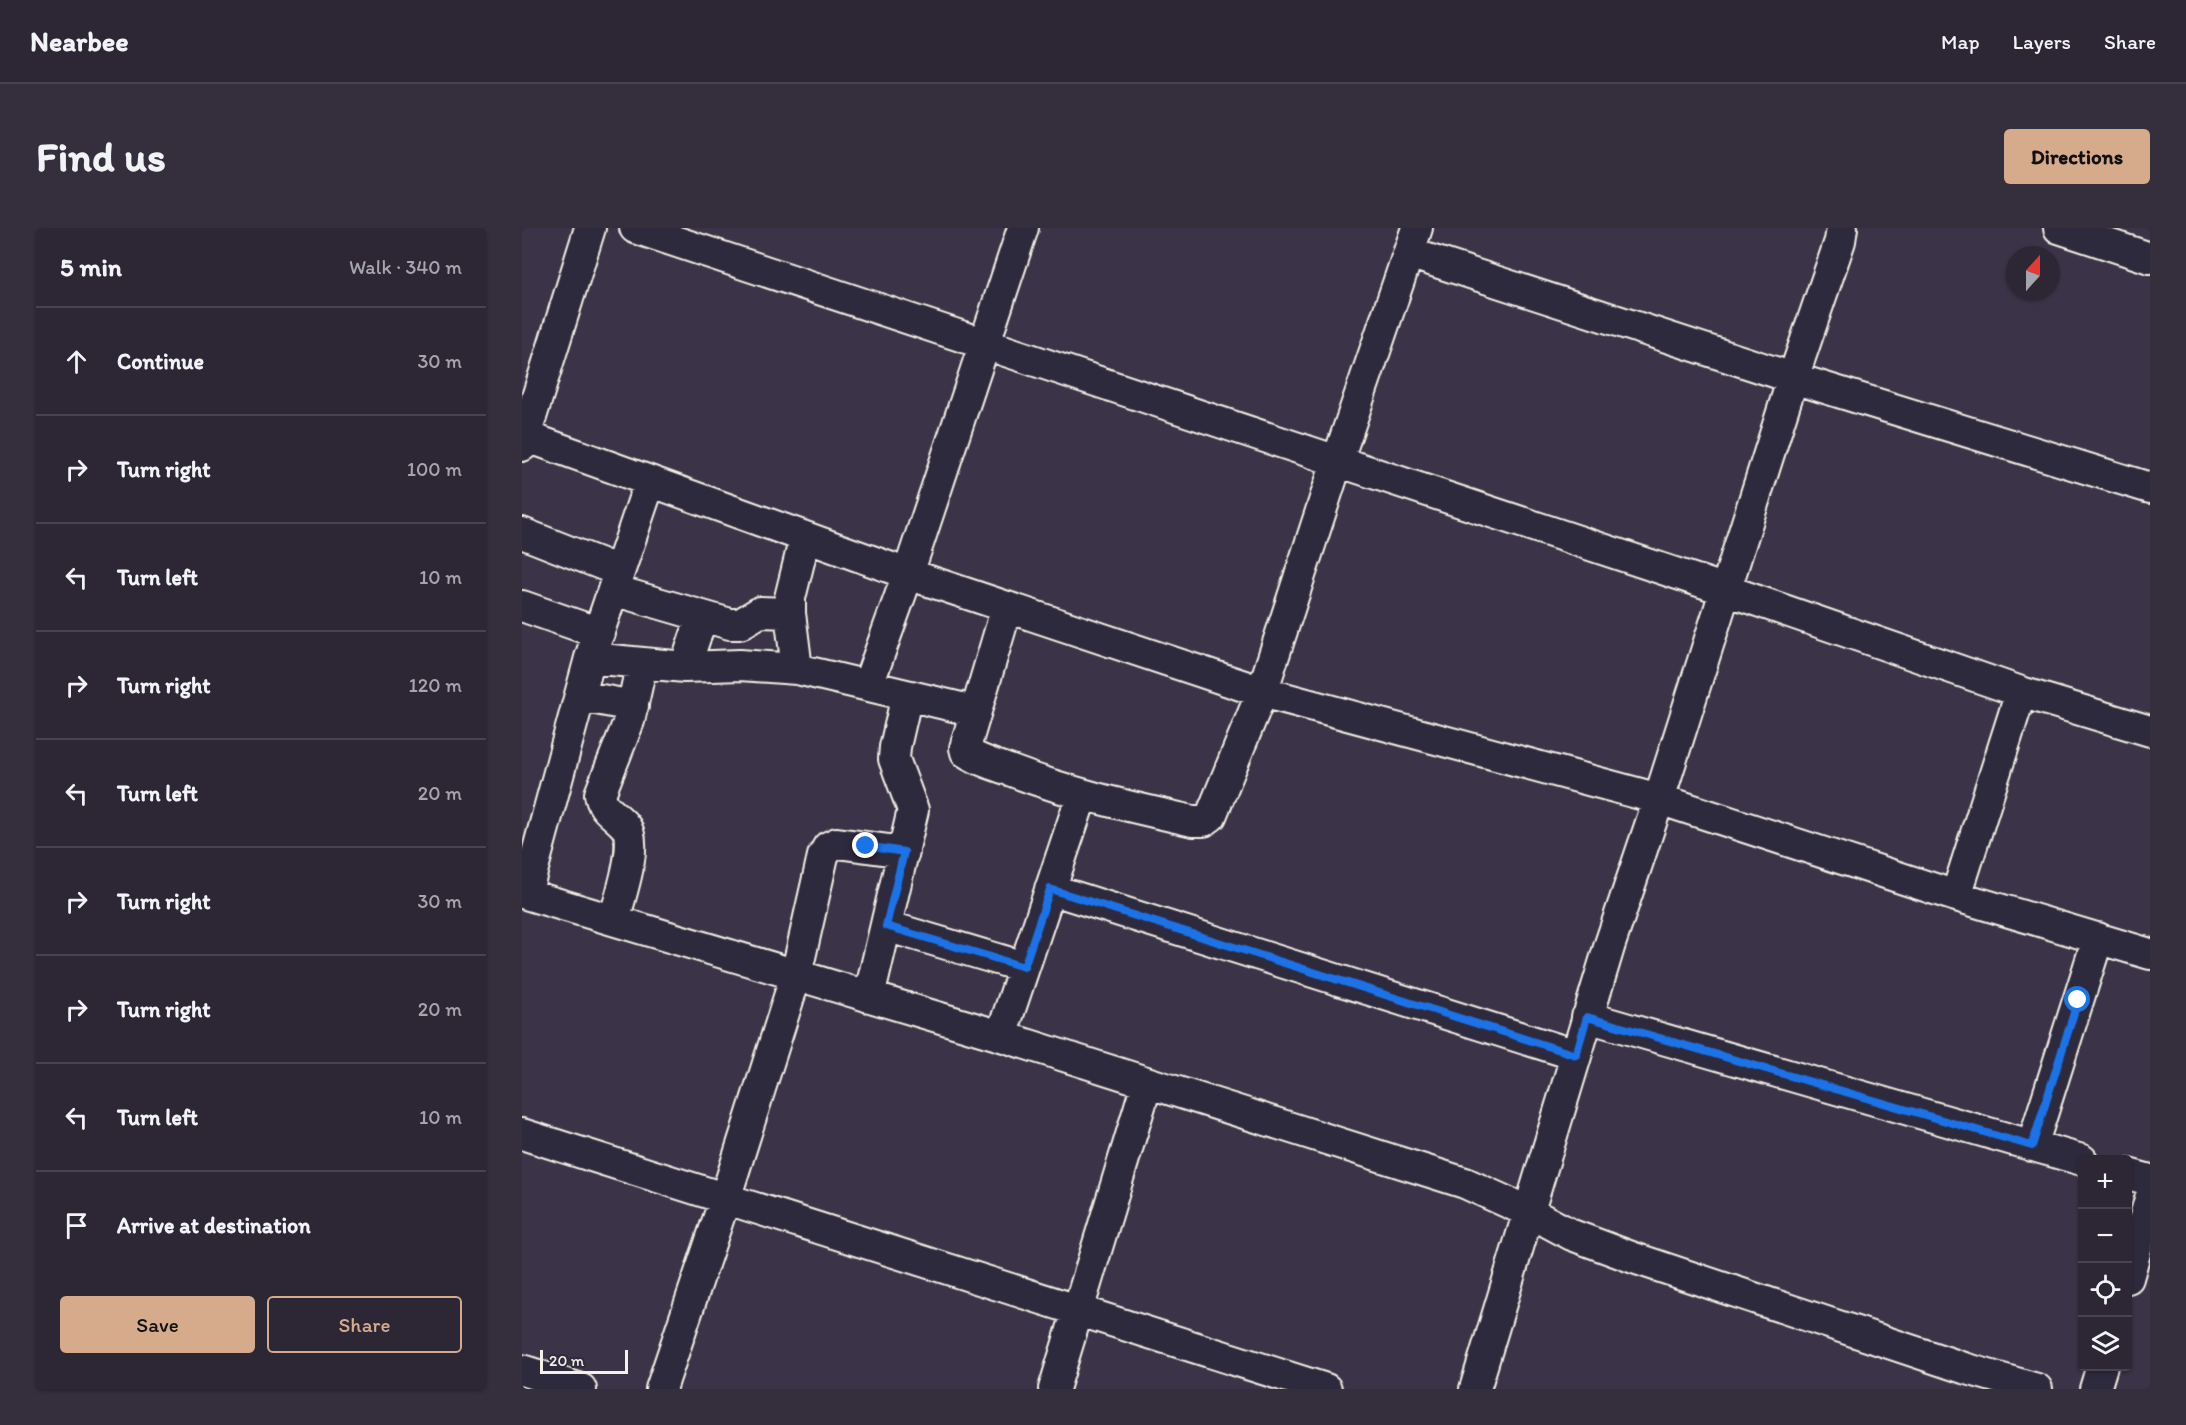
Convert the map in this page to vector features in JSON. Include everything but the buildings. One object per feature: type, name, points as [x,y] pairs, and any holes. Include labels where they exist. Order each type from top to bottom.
[{"type":"street","points":[[590,228],[523,439],[650,481],[908,574],[1262,692],[1659,799],[1956,896],[2150,954]]},
{"type":"street","points":[[635,228],[1726,591],[2021,692],[2150,732]]},
{"type":"street","points":[[868,685],[908,574],[1023,228]]},
{"type":"street","points":[[1475,1389],[1587,1017],[1842,228]]},
{"type":"street","points":[[2059,228],[2150,258]]},
{"type":"street","points":[[1007,607],[974,711],[965,748],[969,755],[1082,795],[1193,821],[1204,821],[1211,816],[1262,692],[1336,462],[1413,240],[1793,378],[2150,488]]},
{"type":"street","points":[[650,481],[595,646],[524,893],[1001,1036],[1465,1183],[1529,1212],[1572,1235],[1961,1379],[2037,1389]]},
{"type":"street","points":[[522,533],[616,581],[702,617],[730,624],[740,624],[760,612],[790,613]]},
{"type":"street","points":[[797,669],[790,613],[793,580],[805,537]]},
{"type":"street","points":[[522,606],[595,646],[642,663],[685,667],[740,666],[797,669],[974,711]]},
{"type":"street","points":[[685,667],[702,617]]},
{"type":"street","points":[[614,920],[631,842],[627,827],[607,810],[601,802],[600,794],[621,746],[633,706],[642,663]]},
{"type":"street","points":[[1956,896],[2021,692]]},
{"type":"street","points":[[869,997],[913,810],[894,759],[907,695]]},
{"type":"street","points":[[580,696],[633,706]]},
{"type":"street","points":[[1001,1036],[1082,795]]},
{"type":"street","points":[[661,1389],[725,1199],[796,975],[823,856],[828,848],[837,843],[904,852]]},
{"type":"street","points":[[1050,889],[1576,1055]]},
{"type":"street","points":[[886,926],[1024,967]]},
{"type":"street","points":[[2032,1146],[2098,938]]},
{"type":"street","points":[[1587,1017],[2078,1160]]},
{"type":"street","points":[[1054,1389],[1147,1083]]},
{"type":"street","points":[[522,1134],[1326,1389]]},
{"type":"street","points":[[2132,1175],[2150,1180]]},
{"type":"street","points":[[2131,1263],[2150,1200]]},
{"type":"street","points":[[522,1370],[581,1389]]},
{"type":"street","points":[[2096,1389],[2101,1371]]},
{"type":"route","points":[[866,846],[904,852],[886,926],[1024,967],[1050,889],[1576,1055],[1587,1017],[2032,1146],[2078,1000]]}]
